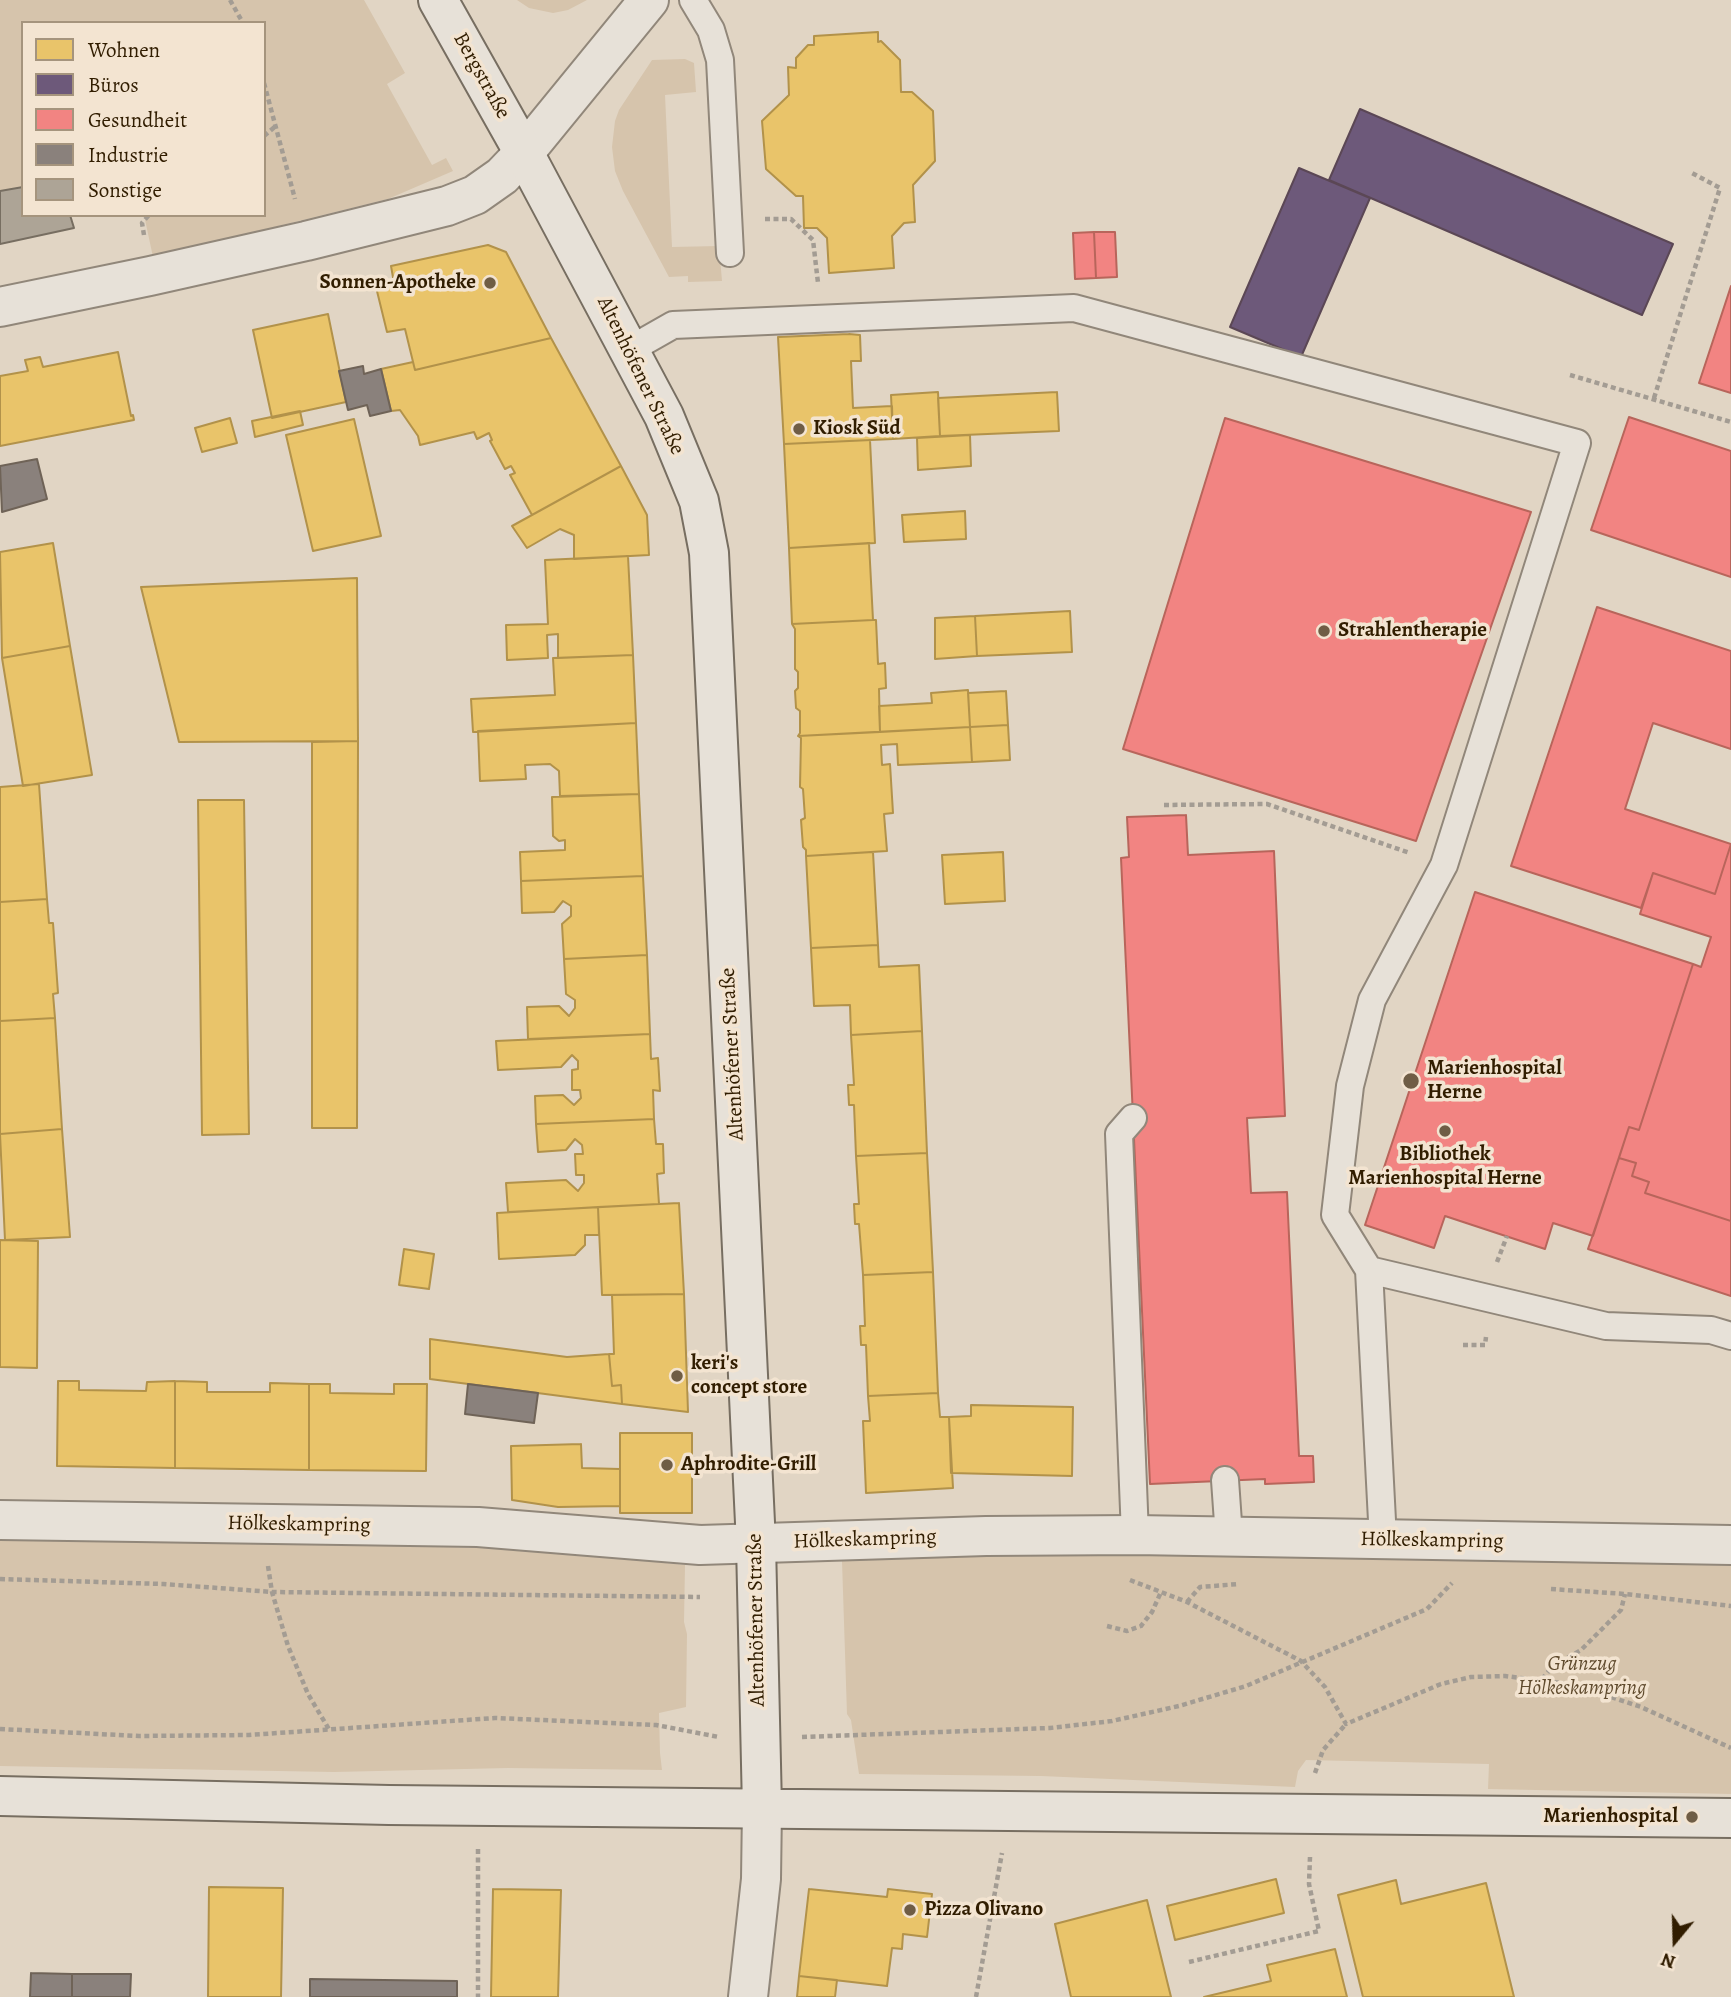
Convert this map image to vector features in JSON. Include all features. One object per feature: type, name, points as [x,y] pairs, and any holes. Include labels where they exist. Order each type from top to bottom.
[{"type":"street","name":"Bergstraße","points":[[438,0],[524,153]]},
{"type":"street","points":[[0,307],[306,241],[447,206],[475,195],[502,176],[524,153],[649,0]]},
{"type":"street","name":"Altenhöfener Straße","points":[[524,153],[664,416],[699,501],[709,553],[756,1544],[761,1879],[748,1997]]},
{"type":"street","name":"Hölkeskampring","points":[[0,1520],[478,1527],[700,1545],[986,1535],[1135,1535],[1731,1545]]},
{"type":"street","points":[[0,1796],[478,1806],[1731,1818]]},
{"type":"lane","points":[[693,0],[711,30],[720,60],[730,253]]},
{"type":"lane","points":[[629,349],[673,325],[1074,308],[1577,443],[1444,865],[1372,1000],[1350,1086],[1335,1215],[1369,1270],[1383,1541]]},
{"type":"lane","points":[[1133,1118],[1119,1134],[1135,1535]]},
{"type":"lane","points":[[1369,1270],[1606,1326],[1711,1330],[1731,1336]]},
{"type":"lane","points":[[1225,1480],[1229,1537]]},
{"type":"path","points":[[230,0],[242,21]]},
{"type":"path","points":[[266,89],[306,241]]},
{"type":"path","points":[[266,134],[277,125]]},
{"type":"path","points":[[1654,398],[1720,188],[1692,173]]},
{"type":"path","points":[[728,221],[790,219],[802,227],[813,240],[822,319]]},
{"type":"path","points":[[1570,375],[1731,422]]},
{"type":"path","points":[[1164,805],[1267,804],[1444,865]]},
{"type":"path","points":[[1501,1252],[1507,1236]]},
{"type":"path","points":[[261,1524],[272,1592],[288,1646],[303,1682],[330,1731]]},
{"type":"path","points":[[1118,1578],[1187,1602],[1301,1661],[1325,1687],[1346,1724]]},
{"type":"path","points":[[0,1579],[163,1584],[272,1592],[700,1597]]},
{"type":"path","points":[[795,1738],[988,1732],[1112,1721],[1179,1706],[1246,1686],[1427,1609],[1453,1583]]},
{"type":"path","points":[[1546,1588],[1731,1606]]},
{"type":"path","points":[[1107,1626],[1127,1631],[1141,1626],[1152,1612],[1161,1592]]},
{"type":"path","points":[[1541,1680],[1553,1666],[1581,1650],[1622,1609],[1625,1594]]},
{"type":"path","points":[[1314,1780],[1322,1750],[1346,1724],[1441,1684],[1472,1677],[1505,1676],[1541,1680],[1600,1693],[1641,1707],[1731,1748]]},
{"type":"path","points":[[0,1729],[139,1736],[249,1735],[495,1718],[656,1726],[730,1739]]},
{"type":"path","points":[[478,1806],[478,1997]]},
{"type":"path","points":[[1189,1962],[1319,1931],[1309,1884],[1311,1846]]},
{"type":"path","points":[[976,1997],[998,1878]]},
{"type":"green space","points":[[0,0],[364,0],[405,73],[387,84],[432,165],[446,158],[453,171],[388,199],[153,257],[144,217],[266,217],[266,21],[21,21],[21,217],[71,217],[74,228],[0,244]]},
{"type":"green space","points":[[517,0],[587,0],[568,10],[553,13],[529,8]]},
{"type":"green space","points":[[685,59],[694,63],[696,92],[665,95],[672,247],[719,246],[722,281],[688,282],[688,276],[669,277],[615,171],[612,147],[619,110],[652,60]]},
{"type":"green space","points":[[0,1536],[531,1549],[685,1565],[686,1707],[659,1713],[662,1770],[508,1768],[334,1772],[0,1766]]},
{"type":"green space","name":"Grünzug Hölkeskampring","points":[[932,1552],[1731,1564],[1731,1794],[1488,1789],[1489,1764],[1306,1760],[1298,1771],[1295,1787],[1041,1776],[859,1774],[851,1720],[847,1714],[842,1561]]},
{"type":"building: Wohnen","points":[[878,32],[878,42],[881,41],[900,60],[901,92],[912,92],[933,111],[935,161],[913,185],[915,222],[904,223],[892,236],[894,268],[829,273],[827,238],[817,228],[804,228],[803,196],[796,196],[766,169],[762,121],[789,95],[788,67],[796,68],[796,58],[808,45],[814,45],[814,36]]},
{"type":"building: Wohnen","points":[[488,245],[506,252],[551,338],[415,370],[405,329],[387,332],[376,287],[394,283],[391,266]]},
{"type":"building: Wohnen","points":[[328,314],[346,402],[272,418],[253,330]]},
{"type":"building: Wohnen","points":[[860,335],[861,361],[851,361],[853,408],[892,406],[893,439],[784,444],[778,337]]},
{"type":"building: Wohnen","points":[[551,338],[621,466],[532,515],[510,475],[515,473],[511,466],[505,469],[490,441],[492,440],[489,433],[477,439],[474,432],[420,445],[418,436],[400,410],[391,411],[381,369],[413,362],[415,370]]},
{"type":"building: Wohnen","points":[[118,352],[134,420],[0,446],[0,376],[28,371],[25,360],[40,357],[43,367]]},
{"type":"building: Wohnen","points":[[938,392],[940,436],[893,439],[891,395]]},
{"type":"building: Wohnen","points":[[1057,392],[1059,431],[940,436],[938,398]]},
{"type":"building: Wohnen","points":[[300,411],[303,425],[255,437],[252,421]]},
{"type":"building: Wohnen","points":[[230,418],[237,443],[202,452],[195,428]]},
{"type":"building: Wohnen","points":[[354,419],[381,536],[313,551],[286,435]]},
{"type":"building: Wohnen","points":[[970,435],[971,466],[918,470],[917,438]]},
{"type":"building: Wohnen","points":[[870,440],[875,543],[789,548],[784,444]]},
{"type":"building: Wohnen","points":[[621,466],[647,515],[649,555],[574,559],[574,535],[560,529],[527,548],[512,526]]},
{"type":"building: Wohnen","points":[[965,511],[966,539],[904,542],[902,515]]},
{"type":"building: Wohnen","points":[[53,543],[70,646],[2,658],[0,552]]},
{"type":"building: Wohnen","points":[[869,543],[873,620],[792,624],[789,548]]},
{"type":"building: Wohnen","points":[[628,556],[633,655],[558,658],[558,634],[547,635],[548,658],[507,660],[506,625],[548,624],[545,560]]},
{"type":"building: Wohnen","points":[[357,578],[358,741],[179,742],[141,587]]},
{"type":"building: Wohnen","points":[[1070,611],[1072,652],[977,656],[975,616]]},
{"type":"building: Wohnen","points":[[975,616],[977,656],[935,659],[935,618]]},
{"type":"building: Wohnen","points":[[876,620],[878,664],[885,663],[886,688],[879,689],[880,732],[798,736],[800,711],[796,708],[795,691],[798,688],[798,672],[795,669],[795,629],[792,624]]},
{"type":"building: Wohnen","points":[[70,646],[92,775],[23,786],[2,658]]},
{"type":"building: Wohnen","points":[[633,655],[636,723],[473,732],[471,699],[555,695],[553,658]]},
{"type":"building: Wohnen","points":[[968,690],[970,727],[880,732],[879,706],[932,703],[931,693]]},
{"type":"building: Wohnen","points":[[1006,691],[1008,725],[970,727],[968,693]]},
{"type":"building: Wohnen","points":[[636,723],[639,794],[560,796],[559,771],[550,764],[525,765],[526,779],[480,781],[478,731]]},
{"type":"building: Wohnen","points":[[1008,725],[1010,760],[972,762],[970,727]]},
{"type":"building: Wohnen","points":[[970,727],[972,762],[898,765],[897,744],[881,745],[882,765],[890,764],[893,813],[884,814],[887,851],[806,856],[801,820],[805,818],[803,789],[800,787],[801,738],[798,736]]},
{"type":"building: Wohnen","points":[[358,741],[357,1128],[312,1128],[312,742]]},
{"type":"building: Wohnen","points":[[39,784],[47,899],[0,902],[0,787]]},
{"type":"building: Wohnen","points":[[639,794],[643,876],[521,881],[520,852],[565,850],[565,840],[559,841],[553,836],[552,797]]},
{"type":"building: Wohnen","points":[[198,800],[244,800],[249,1134],[202,1135]]},
{"type":"building: Wohnen","points":[[873,852],[878,945],[811,948],[806,856]]},
{"type":"building: Wohnen","points":[[1003,852],[1005,901],[945,904],[942,855]]},
{"type":"building: Wohnen","points":[[643,876],[647,955],[564,959],[562,924],[571,916],[571,906],[563,901],[554,912],[522,913],[521,881]]},
{"type":"building: Wohnen","points":[[47,899],[49,923],[53,923],[58,993],[53,994],[55,1018],[0,1021],[0,902]]},
{"type":"building: Wohnen","points":[[878,945],[879,967],[919,965],[922,1031],[851,1035],[850,1005],[814,1006],[811,948]]},
{"type":"building: Wohnen","points":[[647,955],[650,1034],[528,1039],[527,1007],[559,1006],[569,1016],[575,1008],[575,1000],[566,994],[564,959]]},
{"type":"building: Wohnen","points":[[55,1018],[62,1129],[0,1134],[0,1021]]},
{"type":"building: Wohnen","points":[[922,1031],[927,1153],[856,1156],[854,1105],[849,1105],[848,1085],[854,1085],[851,1035]]},
{"type":"building: Wohnen","points":[[650,1034],[651,1059],[658,1058],[660,1091],[653,1090],[654,1119],[536,1124],[535,1096],[563,1095],[574,1105],[581,1098],[580,1090],[572,1090],[572,1070],[578,1069],[578,1061],[572,1055],[561,1067],[498,1070],[496,1041]]},
{"type":"building: Wohnen","points":[[654,1119],[656,1144],[663,1144],[664,1173],[657,1174],[659,1204],[508,1212],[506,1183],[566,1180],[578,1191],[584,1183],[584,1175],[576,1175],[575,1154],[583,1154],[582,1145],[575,1139],[566,1150],[538,1152],[536,1124]]},
{"type":"building: Wohnen","points":[[62,1129],[70,1237],[5,1240],[0,1134]]},
{"type":"building: Wohnen","points":[[927,1153],[933,1272],[863,1275],[859,1224],[855,1224],[854,1204],[859,1204],[856,1156]]},
{"type":"building: Wohnen","points":[[679,1203],[684,1294],[602,1295],[598,1207]]},
{"type":"building: Wohnen","points":[[598,1207],[599,1235],[585,1235],[585,1245],[575,1255],[499,1259],[497,1213]]},
{"type":"building: Wohnen","points":[[0,1240],[38,1241],[37,1368],[0,1367]]},
{"type":"building: Wohnen","points":[[404,1249],[434,1254],[429,1289],[399,1285]]},
{"type":"building: Wohnen","points":[[933,1272],[938,1393],[868,1396],[866,1345],[861,1345],[860,1326],[865,1326],[863,1275]]},
{"type":"building: Wohnen","points":[[684,1294],[688,1412],[622,1404],[621,1385],[612,1386],[609,1354],[614,1354],[612,1295]]},
{"type":"building: Wohnen","points":[[430,1339],[567,1357],[609,1354],[612,1386],[621,1385],[622,1404],[430,1379]]},
{"type":"building: Wohnen","points":[[58,1381],[79,1381],[79,1390],[146,1391],[147,1382],[175,1381],[175,1468],[57,1466]]},
{"type":"building: Wohnen","points":[[175,1381],[207,1382],[207,1392],[270,1392],[270,1383],[309,1384],[309,1470],[175,1468]]},
{"type":"building: Wohnen","points":[[309,1384],[330,1384],[330,1393],[394,1394],[394,1384],[427,1384],[426,1471],[309,1470]]},
{"type":"building: Wohnen","points":[[938,1393],[940,1417],[949,1417],[953,1488],[866,1493],[863,1421],[870,1421],[868,1396]]},
{"type":"building: Wohnen","points":[[971,1405],[1073,1407],[1072,1476],[951,1473],[949,1417],[971,1416]]},
{"type":"building: Wohnen","points":[[620,1433],[692,1433],[692,1513],[620,1513]]},
{"type":"building: Wohnen","points":[[581,1444],[582,1468],[620,1469],[620,1506],[558,1507],[512,1500],[511,1446]]},
{"type":"building: Wohnen","points":[[1276,1879],[1284,1913],[1175,1940],[1167,1906]]},
{"type":"building: Wohnen","points":[[1396,1880],[1401,1904],[1486,1883],[1514,1997],[1363,1997],[1338,1895]]},
{"type":"building: Wohnen","points":[[209,1887],[283,1888],[281,1997],[208,1997]]},
{"type":"building: Wohnen","points":[[493,1889],[561,1890],[558,1997],[491,1997]]},
{"type":"building: Wohnen","points":[[809,1889],[887,1897],[888,1889],[932,1894],[927,1937],[903,1934],[902,1949],[892,1948],[887,1986],[799,1976]]},
{"type":"building: Wohnen","points":[[1147,1900],[1171,1997],[1071,1997],[1055,1924]]},
{"type":"building: Wohnen","points":[[1335,1949],[1347,1997],[1204,1997],[1271,1981],[1267,1965]]},
{"type":"building: Wohnen","points":[[799,1976],[837,1980],[835,1997],[797,1997]]},
{"type":"building: Büros","points":[[1360,109],[1673,244],[1642,315],[1329,180]]},
{"type":"building: Büros","points":[[1299,168],[1370,198],[1301,357],[1230,327]]},
{"type":"building: Gesundheit","points":[[1094,232],[1096,278],[1075,279],[1073,233]]},
{"type":"building: Gesundheit","points":[[1094,232],[1115,232],[1117,277],[1096,278]]},
{"type":"building: Gesundheit","points":[[1731,286],[1731,393],[1699,383]]},
{"type":"building: Gesundheit","points":[[1629,417],[1731,451],[1731,577],[1591,530]]},
{"type":"building: Gesundheit","name":"Strahlentherapie","points":[[1225,418],[1531,512],[1416,841],[1123,749]]},
{"type":"building: Gesundheit","points":[[1597,607],[1731,651],[1731,749],[1653,723],[1625,809],[1731,844],[1715,894],[1653,873],[1641,908],[1511,866]]},
{"type":"building: Gesundheit","points":[[1186,815],[1188,855],[1274,851],[1285,1116],[1247,1118],[1251,1193],[1287,1192],[1299,1456],[1313,1456],[1314,1482],[1265,1484],[1265,1479],[1150,1484],[1121,858],[1129,857],[1127,817]]},
{"type":"building: Gesundheit","points":[[1731,844],[1731,1221],[1645,1193],[1649,1182],[1632,1176],[1636,1163],[1619,1158],[1629,1127],[1639,1130],[1693,964],[1701,967],[1711,937],[1640,914],[1653,873],[1715,894]]},
{"type":"building: Gesundheit","points":[[1475,892],[1693,964],[1639,1130],[1629,1127],[1593,1236],[1553,1223],[1545,1249],[1445,1216],[1434,1248],[1365,1225]]},
{"type":"building: Gesundheit","points":[[1619,1158],[1636,1163],[1632,1176],[1649,1182],[1645,1193],[1731,1221],[1731,1296],[1588,1249]]},
{"type":"building: Industrie","points":[[363,366],[364,374],[381,369],[391,411],[370,416],[367,405],[348,410],[339,371]]},
{"type":"building: Industrie","points":[[37,459],[47,499],[2,512],[0,466]]},
{"type":"building: Industrie","points":[[468,1384],[538,1393],[534,1423],[465,1414]]},
{"type":"building: Industrie","points":[[31,1973],[72,1974],[72,1997],[30,1997]]},
{"type":"building: Industrie","points":[[72,1974],[131,1974],[130,1997],[72,1997]]},
{"type":"building: Industrie","points":[[310,1979],[457,1981],[457,1997],[310,1997]]},
{"type":"building: Sonstige","points":[[21,187],[21,217],[71,217],[74,228],[0,244],[0,191]]},
{"type":"place","name":"Sonnen-Apotheke","points":[[490,283]]},
{"type":"place","name":"Kiosk Süd","points":[[799,429]]},
{"type":"place","name":"Strahlentherapie","points":[[1324,631]]},
{"type":"place","name":"Marienhospital Herne","points":[[1411,1081]]},
{"type":"place","name":"Bibliothek Marienhospital Herne","points":[[1445,1131]]},
{"type":"place","name":"keri's concept store","points":[[677,1376]]},
{"type":"place","name":"Aphrodite-Grill","points":[[667,1465]]},
{"type":"place","name":"Marienhospital","points":[[1692,1817]]},
{"type":"place","name":"Pizza Olivano","points":[[910,1910]]}]
